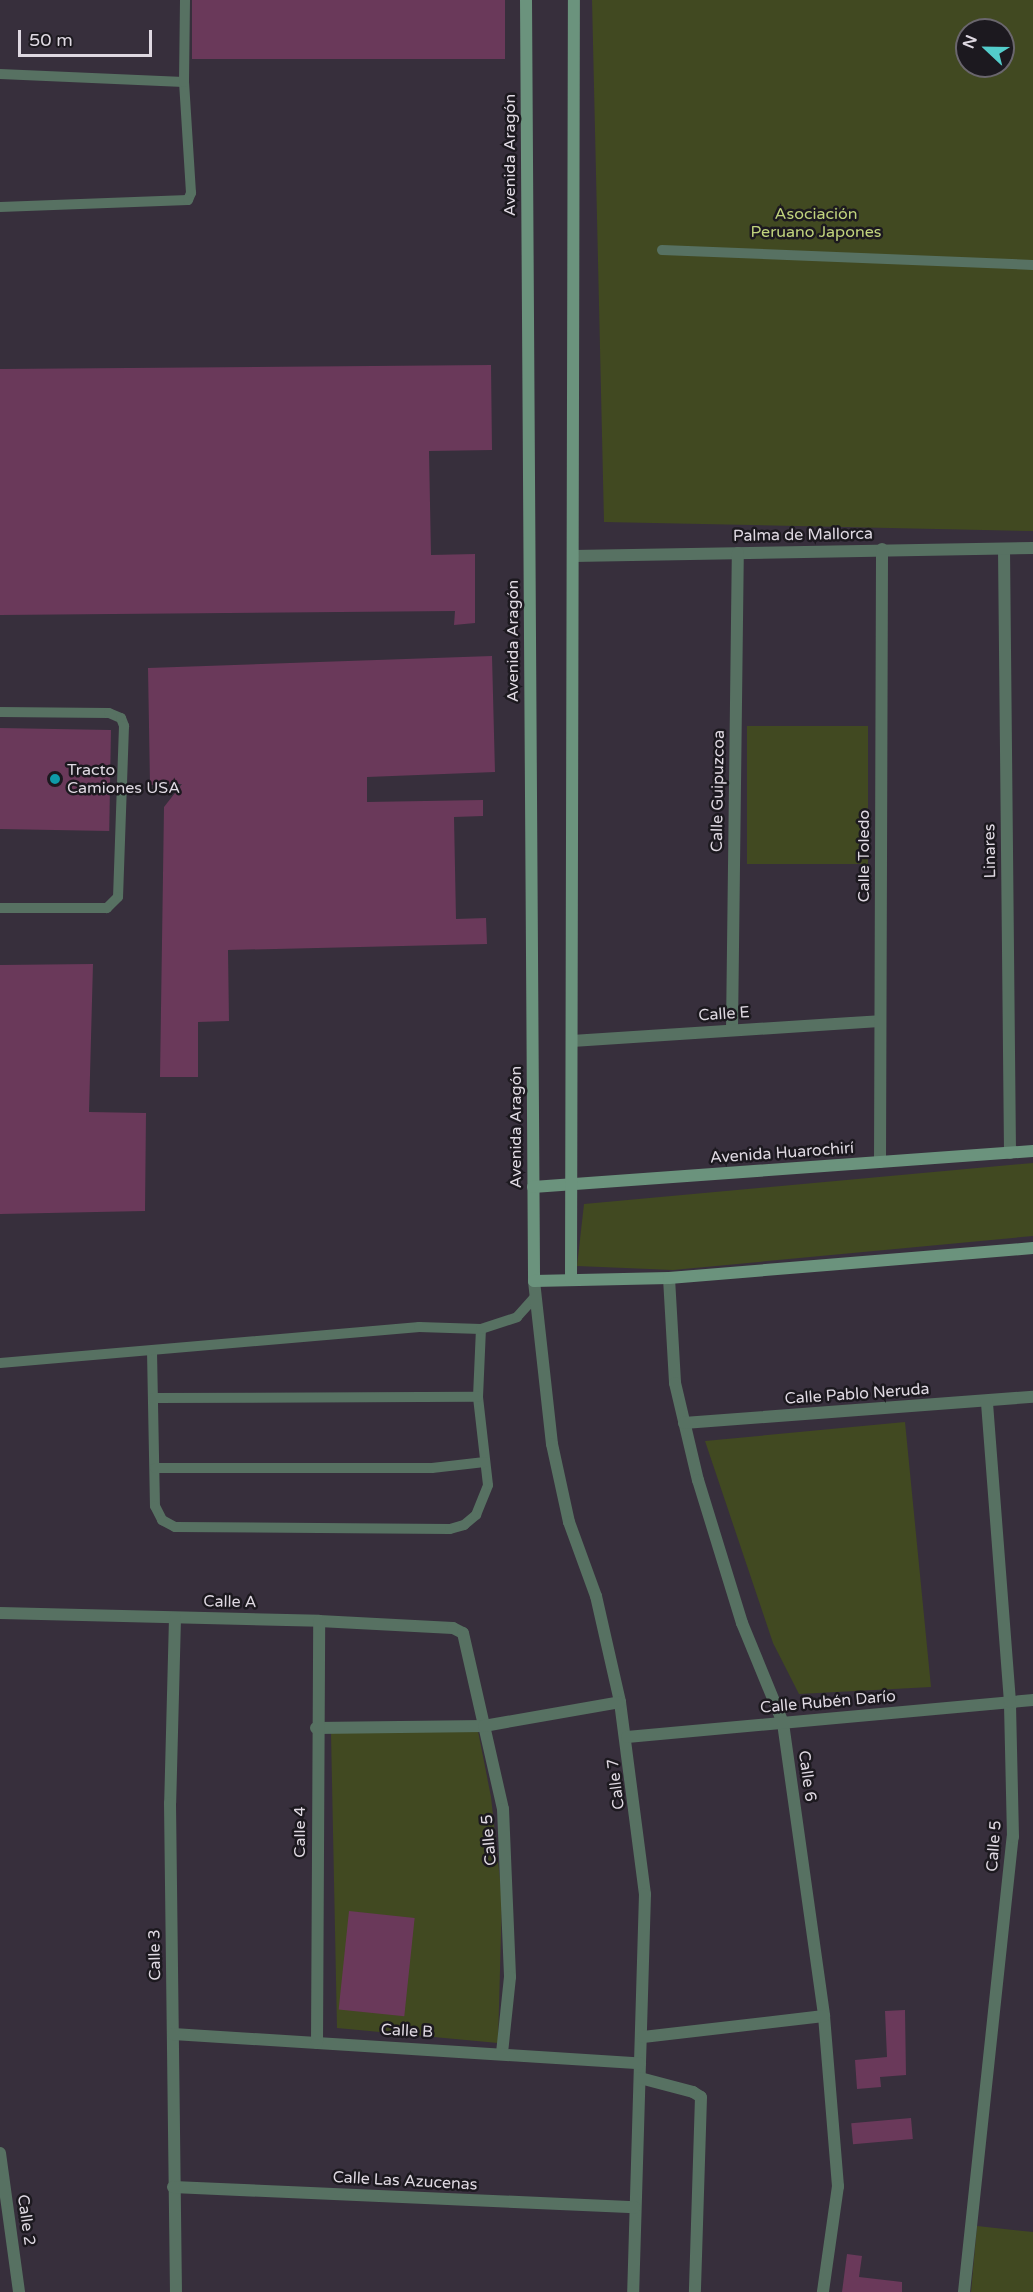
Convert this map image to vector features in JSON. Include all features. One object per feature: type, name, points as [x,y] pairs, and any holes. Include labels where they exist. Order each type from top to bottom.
[{"type":"street","name":"Avenida Aragón","points":[[526,0],[534,1281]]},
{"type":"street","points":[[571,1280],[574,0]]},
{"type":"street","name":"Palma de Mallorca","points":[[573,556],[1033,548]]},
{"type":"street","name":"Calle Toledo","points":[[880,1162],[882,549]]},
{"type":"street","name":"Linares","points":[[1004,549],[1010,1153]]},
{"type":"street","name":"Calle Guipuzcoa","points":[[732,1030],[738,553]]},
{"type":"street","name":"Calle E","points":[[572,1041],[879,1021]]},
{"type":"street","name":"Avenida Huarochirí","points":[[533,1187],[1033,1151]]},
{"type":"street","points":[[534,1281],[669,1278],[1033,1248]]},
{"type":"street","name":"Calle 6","points":[[669,1278],[675,1383],[684,1423],[742,1623],[783,1723],[824,2016],[838,2186],[823,2292]]},
{"type":"street","name":"Calle 7","points":[[534,1281],[552,1444],[569,1522],[596,1596],[620,1702],[627,1737],[645,1894],[643,2037],[640,2063],[633,2292]]},
{"type":"street","name":"Calle Pablo Neruda","points":[[684,1423],[1033,1397]]},
{"type":"street","name":"Calle 5","points":[[964,2292],[1013,1837],[1010,1702],[987,1401]]},
{"type":"street","name":"Calle A","points":[[0,1614],[319,1621],[459,1630]]},
{"type":"street","name":"Calle 3","points":[[175,1618],[170,1803],[176,2292]]},
{"type":"street","name":"Calle 4","points":[[317,2043],[316,1728],[319,1621]]},
{"type":"street","name":"Calle 5","points":[[459,1630],[503,1809],[509,1889],[510,1977],[502,2053]]},
{"type":"street","name":"Calle Rubén Darío","points":[[627,1737],[1033,1700]]},
{"type":"street","points":[[316,1728],[484,1726],[620,1702]]},
{"type":"street","points":[[643,2037],[824,2016]]},
{"type":"street","name":"Calle B","points":[[173,2034],[640,2063]]},
{"type":"street","points":[[640,2078],[693,2092],[701,2097],[695,2292]]},
{"type":"street","name":"Calle 2","points":[[0,2153],[19,2292]]},
{"type":"street","name":"Calle Las Azucenas","points":[[173,2187],[635,2207]]},
{"type":"lane","points":[[0,207],[188,200],[191,193],[184,81],[185,0]]},
{"type":"lane","points":[[0,74],[184,81]]},
{"type":"lane","points":[[662,250],[1033,264]]},
{"type":"lane","points":[[0,712],[109,712],[121,718],[124,726],[118,897],[107,908],[0,908]]},
{"type":"lane","points":[[0,1363],[419,1327],[481,1329],[517,1317],[535,1297]]},
{"type":"lane","points":[[152,1351],[155,1506],[162,1520],[175,1527],[450,1529],[464,1525],[484,1502],[488,1485],[478,1397],[481,1329]]},
{"type":"lane","points":[[153,1398],[478,1397]]},
{"type":"lane","points":[[154,1468],[432,1468],[484,1462]]},
{"type":"green space","name":"Asociación Peruano Japones","points":[[592,0],[1033,0],[1033,531],[604,522]]},
{"type":"green space","points":[[747,726],[868,726],[868,864],[747,864]]},
{"type":"green space","points":[[1033,1163],[1033,1236],[673,1270],[577,1266],[584,1204]]},
{"type":"green space","points":[[905,1422],[931,1687],[799,1694],[773,1643],[705,1441]]},
{"type":"green space","points":[[478,1731],[491,1797],[502,1898],[498,2043],[337,2028],[331,1733]]},
{"type":"green space","points":[[977,2226],[1033,2232],[1033,2292],[971,2292]]},
{"type":"building","points":[[192,0],[505,0],[505,59],[192,59]]},
{"type":"building","points":[[491,365],[492,450],[429,451],[431,555],[475,554],[475,623],[454,625],[455,611],[0,615],[0,369]]},
{"type":"building","points":[[492,656],[495,772],[367,777],[367,802],[483,800],[483,816],[454,817],[456,919],[486,918],[487,944],[228,950],[229,1021],[198,1022],[198,1077],[160,1077],[164,807],[182,784],[150,785],[148,668]]},
{"type":"building","name":"Tracto Camiones USA","points":[[0,728],[111,730],[109,831],[0,829]]},
{"type":"building","points":[[93,964],[89,1112],[146,1113],[145,1211],[0,1214],[0,965]]},
{"type":"building","points":[[349,1911],[415,1918],[404,2016],[339,2009]]},
{"type":"building","points":[[905,2010],[906,2075],[880,2077],[881,2087],[857,2089],[855,2060],[887,2057],[885,2011]]},
{"type":"building","points":[[911,2118],[913,2139],[853,2144],[851,2123]]},
{"type":"building","points":[[847,2254],[862,2256],[859,2277],[902,2282],[902,2292],[842,2292]]},
{"type":"place","name":"Tracto Camiones USA","points":[[55,779]]}]
